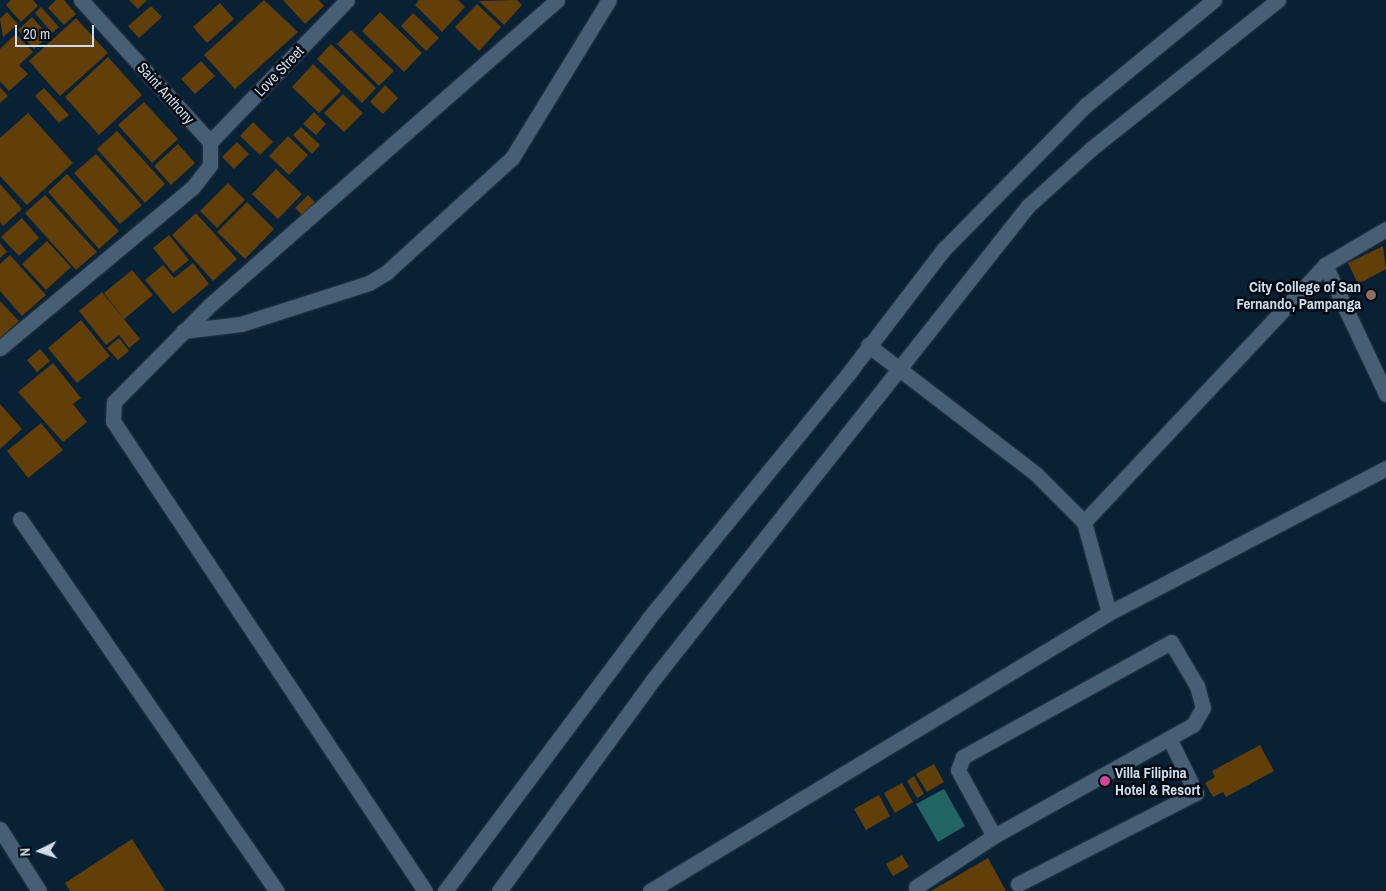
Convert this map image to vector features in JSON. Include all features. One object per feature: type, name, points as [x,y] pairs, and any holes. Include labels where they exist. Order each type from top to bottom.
[{"type":"street","name":"Saint Anthony","points":[[81,0],[210,142]]},
{"type":"street","name":"Love Street","points":[[210,142],[347,0]]},
{"type":"street","points":[[425,891],[113,421],[114,402],[122,390],[184,330],[556,0]]},
{"type":"street","points":[[184,330],[241,324],[362,286],[387,272],[512,158],[609,0]]},
{"type":"street","points":[[445,891],[649,618],[944,249],[1086,105],[1214,0]]},
{"type":"street","points":[[499,891],[652,681],[1028,206],[1092,148],[1278,0]]},
{"type":"street","points":[[0,348],[193,187],[210,165],[210,142]]},
{"type":"street","points":[[1084,522],[1324,265],[1386,229]]},
{"type":"street","points":[[1324,265],[1386,394]]},
{"type":"street","points":[[868,345],[1036,474],[1084,522],[1109,613]]},
{"type":"street","points":[[650,891],[1109,613],[1386,468]]},
{"type":"street","points":[[20,520],[278,891]]},
{"type":"street","points":[[916,887],[994,836],[1193,725],[1203,708],[1197,686],[1171,642],[963,757],[958,770],[994,836]]},
{"type":"street","points":[[1018,884],[1196,793],[1169,738]]},
{"type":"street","points":[[0,829],[39,891]]},
{"type":"shaded area","points":[[944,789],[965,826],[938,842],[916,804]]},
{"type":"building","points":[[11,0],[33,0],[38,6],[21,22],[6,5]]},
{"type":"building","points":[[56,0],[64,0],[76,14],[64,25],[48,8]]},
{"type":"building","points":[[129,0],[147,0],[138,9]]},
{"type":"building","points":[[264,0],[298,32],[235,89],[204,55]]},
{"type":"building","points":[[283,0],[319,0],[324,6],[305,24]]},
{"type":"building","points":[[419,0],[458,0],[465,7],[442,32],[415,5]]},
{"type":"building","points":[[517,0],[522,5],[504,25],[479,1]]},
{"type":"building","points":[[220,3],[234,19],[207,43],[193,27]]},
{"type":"building","points":[[477,4],[501,27],[479,51],[455,27]]},
{"type":"building","points":[[151,6],[162,17],[139,38],[128,26]]},
{"type":"building","points":[[41,7],[59,27],[52,33],[35,13]]},
{"type":"building","points":[[7,12],[18,24],[3,37],[0,19]]},
{"type":"building","points":[[380,12],[422,53],[404,72],[362,31]]},
{"type":"building","points":[[413,13],[439,38],[426,51],[401,26]]},
{"type":"building","points":[[32,17],[49,36],[34,49],[18,30]]},
{"type":"building","points":[[76,18],[108,53],[60,96],[29,61]]},
{"type":"building","points":[[351,30],[394,71],[379,86],[337,44]]},
{"type":"building","points":[[16,34],[33,52],[19,65],[28,74],[9,91],[0,81],[0,49]]},
{"type":"building","points":[[331,44],[376,88],[362,103],[317,59]]},
{"type":"building","points":[[108,57],[142,95],[99,135],[65,97]]},
{"type":"building","points":[[201,61],[215,76],[195,94],[181,79]]},
{"type":"building","points":[[313,64],[341,91],[319,113],[292,87]]},
{"type":"building","points":[[385,85],[398,98],[383,114],[370,102]]},
{"type":"building","points":[[0,87],[8,96],[0,103]]},
{"type":"building","points":[[44,88],[69,115],[59,123],[35,96]]},
{"type":"building","points":[[343,94],[363,113],[344,132],[324,113]]},
{"type":"building","points":[[144,102],[178,139],[152,163],[118,125]]},
{"type":"building","points":[[314,112],[326,124],[316,135],[303,124]]},
{"type":"building","points":[[28,113],[73,163],[27,205],[0,176],[0,138]]},
{"type":"building","points":[[253,122],[273,142],[260,155],[240,136]]},
{"type":"building","points":[[301,127],[320,145],[312,154],[293,135]]},
{"type":"building","points":[[117,131],[165,184],[145,203],[97,149]]},
{"type":"building","points":[[288,136],[308,155],[289,175],[269,156]]},
{"type":"building","points":[[237,142],[249,154],[234,169],[222,157]]},
{"type":"building","points":[[178,144],[195,163],[171,185],[154,166]]},
{"type":"building","points":[[96,154],[142,205],[120,224],[74,173]]},
{"type":"building","points":[[276,169],[302,194],[278,219],[252,194]]},
{"type":"building","points":[[67,174],[119,231],[99,249],[48,192]]},
{"type":"building","points":[[228,183],[245,200],[217,228],[200,211]]},
{"type":"building","points":[[0,184],[22,209],[3,226],[0,222]]},
{"type":"building","points":[[45,195],[97,252],[76,270],[25,213]]},
{"type":"building","points":[[308,195],[315,202],[302,215],[295,208]]},
{"type":"building","points":[[247,202],[274,229],[245,259],[217,232]]},
{"type":"building","points":[[196,213],[237,259],[213,281],[172,235]]},
{"type":"building","points":[[22,218],[39,238],[19,256],[1,237]]},
{"type":"building","points":[[169,235],[189,260],[173,273],[153,248]]},
{"type":"building","points":[[47,241],[71,267],[46,290],[22,264]]},
{"type":"building","points":[[0,243],[7,252],[0,258]]},
{"type":"building","points":[[1383,246],[1386,269],[1358,284],[1348,263]]},
{"type":"building","points":[[10,255],[46,295],[22,316],[0,291],[0,264]]},
{"type":"building","points":[[193,263],[209,284],[173,314],[145,280],[163,265],[174,278]]},
{"type":"building","points":[[132,270],[153,295],[124,319],[104,293]]},
{"type":"building","points":[[102,292],[140,339],[129,348],[119,335],[106,345],[79,311]]},
{"type":"building","points":[[0,301],[19,321],[0,338]]},
{"type":"building","points":[[81,320],[110,356],[77,383],[48,348]]},
{"type":"building","points":[[119,338],[129,351],[118,360],[107,348]]},
{"type":"building","points":[[40,349],[50,361],[37,372],[27,360]]},
{"type":"building","points":[[53,363],[81,398],[73,404],[87,422],[63,442],[18,392]]},
{"type":"building","points":[[0,404],[22,429],[0,449]]},
{"type":"building","points":[[41,423],[63,450],[28,478],[7,451]]},
{"type":"building","points":[[1260,745],[1274,771],[1226,797],[1223,792],[1213,797],[1205,783],[1215,777],[1212,771]]},
{"type":"building","points":[[934,764],[944,782],[927,792],[916,774]]},
{"type":"building","points":[[914,776],[924,794],[917,798],[907,781]]},
{"type":"building","points":[[902,783],[913,802],[895,813],[884,793]]},
{"type":"building","points":[[879,795],[890,816],[866,830],[854,809]]},
{"type":"building","points":[[132,839],[165,891],[70,891],[65,883]]},
{"type":"building","points":[[902,855],[909,867],[893,876],[886,864]]},
{"type":"building","points":[[988,858],[1006,891],[931,891]]},
{"type":"place","name":"City College of San Fernando, Pampanga","points":[[1371,295]]},
{"type":"place","name":"Villa Filipina Hotel & Resort","points":[[1105,781]]}]
